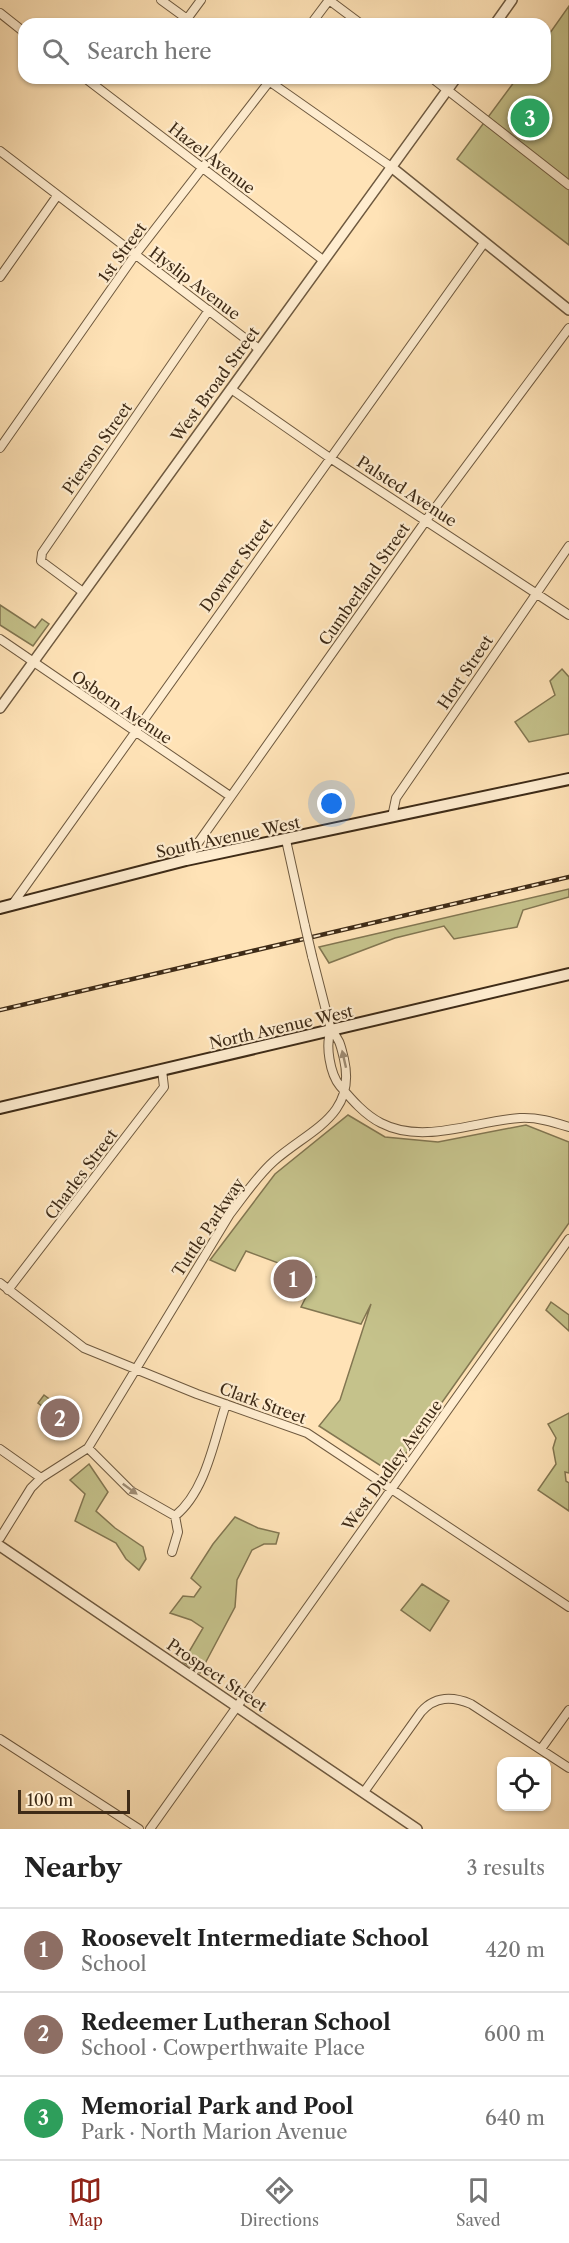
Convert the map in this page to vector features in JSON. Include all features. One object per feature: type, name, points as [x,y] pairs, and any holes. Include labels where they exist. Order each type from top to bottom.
[{"type":"main road","name":"South Avenue West","points":[[0,908],[186,860],[569,779]]},
{"type":"main road","name":"North Avenue West","points":[[0,1108],[569,975]]},
{"type":"street","points":[[161,0],[186,18]]},
{"type":"street","points":[[192,18],[201,0]]},
{"type":"street","points":[[316,18],[329,0],[353,18]]},
{"type":"street","points":[[499,18],[512,0]]},
{"type":"street","points":[[0,14],[18,28]]},
{"type":"street","name":"Hazel Avenue","points":[[93,84],[323,260]]},
{"type":"street","name":"1st Street","points":[[0,448],[135,255],[265,84]]},
{"type":"street","points":[[276,84],[390,166],[569,310]]},
{"type":"street","points":[[441,84],[569,185]]},
{"type":"street","name":"West Broad Street","points":[[0,708],[390,166],[452,84]]},
{"type":"street","name":"Hyslip Avenue","points":[[0,151],[259,349]]},
{"type":"street","points":[[0,277],[57,196]]},
{"type":"street","name":"Downer Street","points":[[12,905],[484,243]]},
{"type":"street","name":"Pierson Street","points":[[83,591],[41,561],[42,553],[209,310]]},
{"type":"street","name":"Cumberland Street","points":[[186,860],[427,519],[569,328]]},
{"type":"street","name":"Palsted Avenue","points":[[231,389],[330,458],[427,519],[569,615]]},
{"type":"street","name":"Hort Street","points":[[392,817],[396,798],[569,546]]},
{"type":"street","name":"Osborn Avenue","points":[[0,639],[230,796]]},
{"type":"street","name":"Tuttle Parkway","points":[[88,1448],[230,1214],[272,1162],[327,1123],[344,1090],[348,1077],[339,1038],[331,1030],[286,840]]},
{"type":"street","name":"Tuttle Parkway","points":[[331,1030],[327,1040],[336,1081],[370,1117],[401,1131],[426,1133],[522,1118],[549,1120],[569,1127]]},
{"type":"street","name":"Charles Street","points":[[8,1290],[164,1087],[162,1070]]},
{"type":"street","name":"West Dudley Avenue","points":[[150,1829],[569,1239]]},
{"type":"street","name":"Clark Street","points":[[0,1283],[84,1348],[307,1433],[569,1607]]},
{"type":"street","points":[[175,1516],[184,1509],[203,1474],[226,1404]]},
{"type":"street","points":[[0,1538],[31,1488],[41,1478],[88,1448],[132,1491],[175,1516],[178,1532],[177,1543],[172,1552]]},
{"type":"street","points":[[0,1449],[41,1478]]},
{"type":"street","name":"Prospect Street","points":[[0,1546],[417,1829]]},
{"type":"street","points":[[364,1792],[421,1712],[426,1706],[441,1698],[471,1704],[569,1768]]},
{"type":"street","points":[[542,1749],[569,1710]]},
{"type":"street","points":[[0,1739],[139,1829]]},
{"type":"shaded area","points":[[569,6],[569,245],[457,159],[513,84],[551,84],[551,32]]},
{"type":"shaded area","points":[[0,605],[35,628],[42,619],[49,624],[33,646],[0,625]]},
{"type":"shaded area","points":[[562,669],[569,677],[569,734],[529,742],[515,722],[555,695],[550,681]]},
{"type":"shaded area","points":[[569,889],[569,897],[523,910],[517,927],[454,939],[444,926],[395,938],[329,963],[319,947]]},
{"type":"shaded area","points":[[348,1115],[385,1137],[438,1142],[526,1125],[569,1142],[569,1223],[392,1473],[319,1426],[340,1400],[371,1304],[361,1324],[301,1307],[316,1277],[246,1251],[235,1271],[210,1260],[275,1174]]},
{"type":"shaded area","points":[[551,1302],[569,1315],[569,1331],[546,1310]]},
{"type":"shaded area","points":[[44,1395],[56,1404],[50,1412],[38,1403]]},
{"type":"shaded area","points":[[569,1413],[569,1473],[565,1472],[566,1481],[569,1483],[569,1511],[538,1490],[556,1464],[553,1448],[556,1438],[548,1424]]},
{"type":"shaded area","points":[[89,1464],[108,1492],[96,1511],[115,1528],[143,1547],[146,1559],[139,1570],[126,1559],[116,1543],[75,1521],[85,1494],[70,1480]]},
{"type":"shaded area","points":[[235,1517],[258,1528],[279,1533],[276,1544],[264,1544],[252,1550],[237,1580],[235,1607],[200,1673],[183,1662],[203,1628],[191,1620],[170,1613],[183,1596],[194,1597],[201,1587],[191,1578],[213,1544]]},
{"type":"shaded area","points":[[422,1584],[449,1601],[430,1631],[401,1610]]},
{"type":"railway","points":[[0,1010],[569,877]]},
{"type":"place","name":"Memorial Park and Pool","points":[[530,118]]},
{"type":"place","name":"Roosevelt Intermediate School","points":[[293,1279]]},
{"type":"place","name":"Redeemer Lutheran School","points":[[60,1418]]}]
